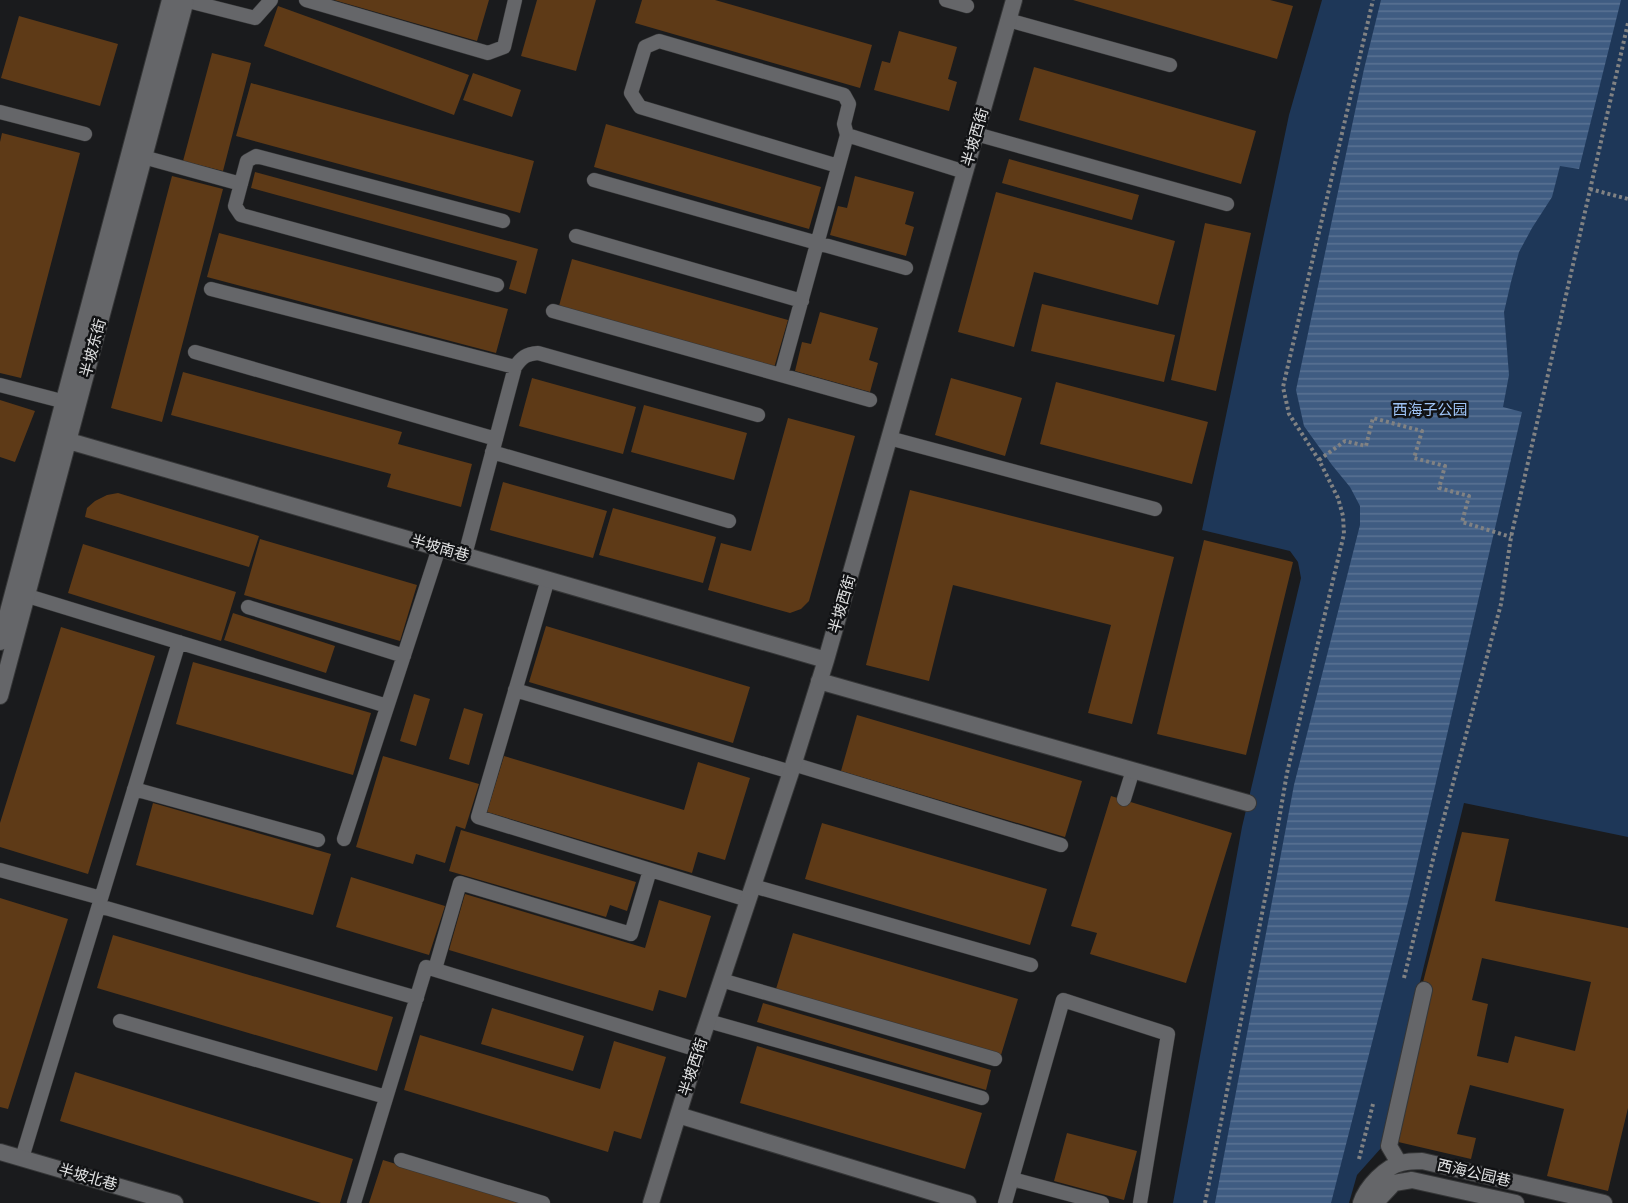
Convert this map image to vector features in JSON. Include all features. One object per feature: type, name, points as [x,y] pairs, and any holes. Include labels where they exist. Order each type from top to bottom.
[{"type":"street","points":[[137,156],[170,0]]},
{"type":"street","name":"半坡东街","points":[[0,696],[20,594],[137,156],[185,0]]},
{"type":"street","name":"半坡西街","points":[[651,1203],[698,1050],[826,660],[1014,0]]},
{"type":"street","name":"半坡南巷","points":[[62,438],[826,660]]},
{"type":"street","points":[[0,642],[20,594]]},
{"type":"street","points":[[819,681],[1248,802]]},
{"type":"street","points":[[1361,1203],[1363,1196],[1378,1176],[1399,1163],[1389,1146],[1424,990]]},
{"type":"street","points":[[678,1114],[968,1203]]},
{"type":"street","name":"半坡北巷","points":[[0,1152],[175,1203]]},
{"type":"street","name":"西海公园巷","points":[[1399,1163],[1422,1161],[1604,1203]]},
{"type":"street","name":"西海公园巷","points":[[1377,1203],[1394,1183],[1412,1180],[1516,1203]]},
{"type":"lane","points":[[185,0],[255,18],[271,0]]},
{"type":"lane","points":[[306,0],[488,53],[504,47],[515,0]]},
{"type":"lane","points":[[946,0],[967,6]]},
{"type":"lane","points":[[1008,20],[1170,65]]},
{"type":"lane","points":[[781,375],[847,135],[844,124],[849,105],[844,95],[659,41],[645,47],[631,93],[639,107],[838,166]]},
{"type":"lane","points":[[0,111],[85,134]]},
{"type":"lane","points":[[976,134],[1227,204]]},
{"type":"lane","points":[[847,135],[965,172]]},
{"type":"lane","points":[[137,156],[241,184]]},
{"type":"lane","points":[[497,285],[241,215],[235,206],[247,161],[256,156],[502,221]]},
{"type":"lane","points":[[594,180],[906,268]]},
{"type":"lane","points":[[576,236],[802,301]]},
{"type":"lane","points":[[211,289],[515,367]]},
{"type":"lane","points":[[554,311],[870,400]]},
{"type":"lane","points":[[195,352],[729,521]]},
{"type":"lane","points":[[465,555],[515,367],[528,354],[538,353],[758,415]]},
{"type":"lane","points":[[0,385],[71,403]]},
{"type":"lane","points":[[889,438],[1155,509]]},
{"type":"lane","points":[[344,839],[439,548]]},
{"type":"lane","points":[[548,579],[478,817],[651,870],[1031,965]]},
{"type":"lane","points":[[20,594],[387,706]]},
{"type":"lane","points":[[249,608],[404,656]]},
{"type":"lane","points":[[22,1158],[179,642]]},
{"type":"lane","points":[[515,690],[1060,845]]},
{"type":"lane","points":[[1124,799],[1132,770]]},
{"type":"lane","points":[[134,789],[318,840]]},
{"type":"lane","points":[[0,870],[417,998]]},
{"type":"lane","points":[[435,969],[460,883],[631,934],[651,870]]},
{"type":"lane","points":[[354,1203],[426,967],[698,1050]]},
{"type":"lane","points":[[721,980],[996,1059]]},
{"type":"lane","points":[[1005,1203],[1063,1000],[1168,1034],[1140,1203]]},
{"type":"lane","points":[[120,1021],[386,1097]]},
{"type":"lane","points":[[708,1021],[982,1098]]},
{"type":"lane","points":[[401,1160],[543,1203]]},
{"type":"lane","points":[[1012,1179],[1102,1203]]},
{"type":"path","points":[[1205,1203],[1269,878],[1287,773],[1344,534],[1338,498],[1319,460],[1289,414],[1283,387],[1373,0]]},
{"type":"path","points":[[1402,986],[1438,836],[1501,604],[1511,537],[1628,23]]},
{"type":"path","points":[[1590,189],[1628,199]]},
{"type":"path","points":[[1319,460],[1345,441],[1365,446],[1373,418],[1422,431],[1414,458],[1445,466],[1439,488],[1469,496],[1462,522],[1511,537]]},
{"type":"path","points":[[1359,1159],[1373,1101]]},
{"type":"green space","name":"西海子公园","points":[[1322,0],[1628,0],[1628,837],[1464,803],[1382,1147],[1357,1175],[1349,1203],[1173,1203],[1242,827],[1301,578],[1298,562],[1290,551],[1202,530],[1289,115]]},
{"type":"shaded area","points":[[1381,0],[1621,0],[1579,169],[1560,166],[1552,197],[1519,252],[1511,282],[1504,312],[1509,375],[1503,407],[1522,412],[1410,894],[1331,1203],[1215,1203],[1294,785],[1360,525],[1360,506],[1350,487],[1304,426],[1296,390],[1364,69]]},
{"type":"building","points":[[334,0],[489,0],[477,41]]},
{"type":"building","points":[[537,0],[596,0],[576,71],[521,56]]},
{"type":"building","points":[[642,0],[715,0],[872,45],[860,88],[635,23]]},
{"type":"building","points":[[1073,0],[1270,0],[1293,6],[1277,59]]},
{"type":"building","points":[[278,6],[469,75],[454,115],[264,46]]},
{"type":"building","points":[[19,16],[118,44],[100,106],[1,78]]},
{"type":"building","points":[[899,31],[957,47],[948,79],[957,82],[949,111],[874,90],[882,61],[890,63]]},
{"type":"building","points":[[212,53],[251,63],[223,171],[183,161]]},
{"type":"building","points":[[1034,67],[1256,131],[1241,184],[1019,120]]},
{"type":"building","points":[[473,73],[521,90],[512,117],[463,100]]},
{"type":"building","points":[[251,83],[534,161],[520,213],[236,136]]},
{"type":"building","points":[[606,124],[821,187],[809,229],[594,167]]},
{"type":"building","points":[[2,133],[80,153],[21,378],[0,373],[0,142]]},
{"type":"building","points":[[1009,159],[1139,195],[1132,220],[1002,183]]},
{"type":"building","points":[[255,172],[538,249],[526,294],[509,289],[517,261],[251,188]]},
{"type":"building","points":[[172,176],[223,189],[162,422],[111,408]]},
{"type":"building","points":[[855,176],[914,192],[905,224],[914,227],[906,256],[830,235],[838,206],[847,208]]},
{"type":"building","points":[[996,192],[1175,241],[1158,305],[1034,272],[1014,347],[958,332]]},
{"type":"building","points":[[1205,223],[1251,233],[1216,391],[1171,380]]},
{"type":"building","points":[[219,233],[508,309],[496,353],[207,277]]},
{"type":"building","points":[[572,259],[788,320],[774,368],[559,306]]},
{"type":"building","points":[[1042,304],[1175,335],[1164,382],[1031,351]]},
{"type":"building","points":[[820,312],[878,328],[869,360],[878,363],[870,392],[795,371],[802,342],[811,344]]},
{"type":"building","points":[[183,372],[402,432],[398,444],[472,464],[461,507],[387,487],[391,474],[171,415]]},
{"type":"building","points":[[532,378],[636,407],[623,454],[519,426]]},
{"type":"building","points":[[951,378],[1022,398],[1005,456],[935,435]]},
{"type":"building","points":[[1056,382],[1208,422],[1192,484],[1040,444]]},
{"type":"building","points":[[0,400],[35,411],[15,462],[0,457]]},
{"type":"building","points":[[644,405],[747,433],[734,480],[631,452]]},
{"type":"building","points":[[788,418],[855,436],[809,601],[801,609],[790,613],[708,590],[721,543],[751,551]]},
{"type":"building","points":[[503,482],[607,511],[593,558],[490,530]]},
{"type":"building","points":[[910,490],[1174,557],[1132,724],[1088,713],[1111,625],[953,585],[929,681],[866,665]]},
{"type":"building","points":[[118,493],[259,536],[249,567],[85,517],[87,508],[95,501]]},
{"type":"building","points":[[613,508],[716,537],[703,583],[599,555]]},
{"type":"building","points":[[260,539],[417,585],[400,641],[244,595]]},
{"type":"building","points":[[1204,540],[1293,562],[1246,755],[1157,734]]},
{"type":"building","points":[[83,544],[236,592],[221,641],[68,593]]},
{"type":"building","points":[[233,613],[335,646],[326,673],[224,640]]},
{"type":"building","points":[[546,626],[750,687],[733,743],[529,682]]},
{"type":"building","points":[[61,627],[155,656],[88,874],[0,847],[0,823]]},
{"type":"building","points":[[193,662],[371,713],[353,775],[176,724]]},
{"type":"building","points":[[414,694],[430,699],[416,746],[400,741]]},
{"type":"building","points":[[464,708],[483,714],[469,765],[449,759]]},
{"type":"building","points":[[857,715],[1082,781],[1065,837],[841,771]]},
{"type":"building","points":[[383,756],[479,784],[465,829],[456,826],[445,863],[416,854],[413,864],[356,847]]},
{"type":"building","points":[[504,756],[684,810],[698,762],[750,778],[725,860],[698,852],[692,873],[487,812]]},
{"type":"building","points":[[1111,796],[1232,833],[1186,983],[1090,954],[1097,933],[1071,926]]},
{"type":"building","points":[[153,803],[331,854],[313,915],[136,865]]},
{"type":"building","points":[[822,823],[1047,889],[1030,945],[805,879]]},
{"type":"building","points":[[461,830],[636,882],[627,911],[610,905],[606,917],[449,871]]},
{"type":"building","points":[[1462,832],[1509,839],[1495,901],[1628,928],[1628,1108],[1608,1191],[1547,1176],[1564,1109],[1470,1085],[1457,1134],[1476,1138],[1471,1159],[1394,1141],[1422,986]],"holes":[[[1482,958],[1591,982],[1575,1051],[1515,1036],[1508,1063],[1477,1056],[1488,1004],[1472,1000]]]},
{"type":"building","points":[[351,877],[445,906],[429,955],[336,927]]},
{"type":"building","points":[[465,894],[645,948],[659,900],[711,916],[686,998],[659,990],[653,1011],[449,950]]},
{"type":"building","points":[[0,898],[68,919],[8,1109],[0,1107]]},
{"type":"building","points":[[793,933],[1018,999],[1001,1055],[776,989]]},
{"type":"building","points":[[113,935],[393,1017],[377,1071],[97,988]]},
{"type":"building","points":[[763,1003],[991,1070],[986,1090],[757,1022]]},
{"type":"building","points":[[492,1008],[584,1036],[573,1071],[481,1044]]},
{"type":"building","points":[[420,1035],[600,1089],[614,1041],[666,1057],[641,1139],[614,1131],[608,1152],[404,1090]]},
{"type":"building","points":[[757,1046],[982,1113],[965,1169],[740,1103]]},
{"type":"building","points":[[75,1072],[353,1159],[340,1203],[321,1203],[60,1121]]},
{"type":"building","points":[[1067,1133],[1137,1151],[1124,1200],[1054,1181]]},
{"type":"building","points":[[383,1160],[520,1202],[520,1203],[369,1203]]}]
